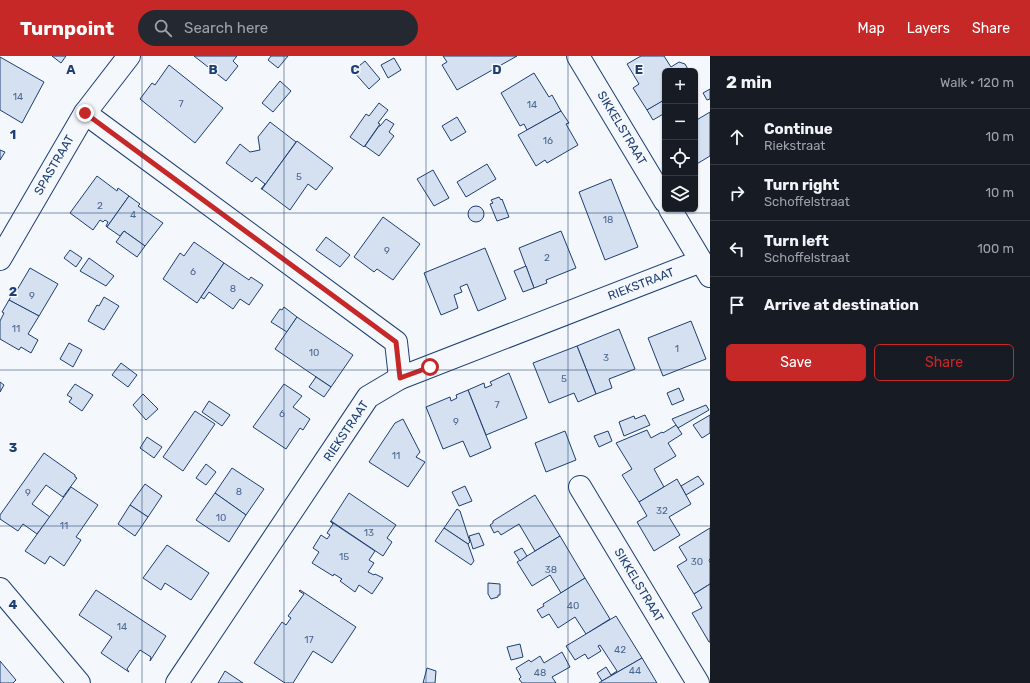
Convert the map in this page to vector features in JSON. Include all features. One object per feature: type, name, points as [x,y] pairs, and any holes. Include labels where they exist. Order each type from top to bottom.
[{"type":"street","name":"SPASTRAAT","points":[[0,259],[85,113],[129,56]]},
{"type":"street","name":"SIKKELSTRAAT","points":[[578,56],[662,196]]},
{"type":"street","points":[[85,113],[396,342],[400,378]]},
{"type":"street","points":[[672,212],[706,268]]},
{"type":"street","name":"RIEKSTRAAT","points":[[177,683],[368,397],[400,378],[706,268]]},
{"type":"street","name":"SIKKELSTRAAT","points":[[580,487],[698,683]]},
{"type":"street","points":[[0,589],[79,683]]},
{"type":"building","points":[[52,56],[66,56],[61,63]]},
{"type":"building","points":[[194,56],[237,56],[233,61],[238,66],[226,81]]},
{"type":"building","points":[[271,56],[288,56],[278,68],[268,60]]},
{"type":"building","points":[[443,56],[517,56],[457,90],[442,65],[447,62]]},
{"type":"building","points":[[641,56],[664,56],[671,67],[679,62],[685,64],[687,68],[662,68],[662,102],[647,110],[633,88],[639,84],[627,64]]},
{"type":"building","points":[[0,57],[44,82],[22,123],[0,110]]},
{"type":"building","points":[[394,58],[401,70],[388,78],[381,65]]},
{"type":"building","points":[[365,61],[380,79],[369,89],[353,71]]},
{"type":"building","points":[[169,65],[223,108],[195,143],[140,99],[152,83],[155,85]]},
{"type":"building","points":[[534,73],[549,97],[552,95],[561,111],[527,130],[524,124],[520,126],[501,93]]},
{"type":"building","points":[[280,81],[291,91],[273,112],[262,103]]},
{"type":"building","points":[[710,89],[710,99],[707,100],[703,93]]},
{"type":"building","points":[[662,101],[662,115],[653,120],[647,110]]},
{"type":"building","points":[[379,103],[388,110],[378,123],[380,124],[364,147],[350,137],[366,114],[369,116]]},
{"type":"building","points":[[561,111],[569,123],[566,124],[578,145],[547,163],[545,160],[536,166],[518,135]]},
{"type":"building","points":[[710,112],[710,156],[698,163],[698,140],[698,119]]},
{"type":"building","points":[[457,117],[466,132],[451,141],[442,126]]},
{"type":"building","points":[[386,119],[394,124],[389,132],[394,136],[379,156],[365,146],[379,126]]},
{"type":"building","points":[[270,122],[296,142],[262,189],[261,189],[265,184],[256,177],[252,182],[226,163],[240,144],[250,152],[260,150],[258,137]]},
{"type":"building","points":[[297,141],[333,168],[316,190],[308,184],[290,210],[262,189]]},
{"type":"building","points":[[0,150],[5,152],[0,160]]},
{"type":"building","points":[[487,164],[496,179],[466,197],[457,182]]},
{"type":"building","points":[[433,170],[449,198],[434,206],[417,179]]},
{"type":"building","points":[[97,176],[117,191],[118,188],[129,196],[107,227],[108,222],[105,220],[103,222],[100,220],[93,230],[70,213]]},
{"type":"building","points":[[611,179],[638,247],[605,260],[579,192]]},
{"type":"building","points":[[129,196],[140,204],[138,206],[163,223],[145,246],[124,231],[120,236],[107,227]]},
{"type":"building","points":[[499,197],[501,200],[502,199],[509,217],[497,221],[490,204],[493,203],[491,200]]},
{"type":"building","points":[[476,206],[482,208],[484,214],[482,220],[476,222],[470,220],[468,214],[470,208]]},
{"type":"building","points":[[383,217],[420,244],[393,280],[377,269],[374,272],[354,257]]},
{"type":"building","points":[[124,231],[145,246],[137,257],[116,242]]},
{"type":"building","points":[[561,231],[576,268],[546,280],[547,283],[534,288],[519,248]]},
{"type":"building","points":[[326,237],[350,255],[340,267],[316,250]]},
{"type":"building","points":[[194,242],[224,263],[197,303],[163,279],[180,253],[184,256]]},
{"type":"building","points":[[485,248],[506,299],[478,311],[467,284],[460,287],[462,292],[454,295],[458,308],[441,315],[424,273]]},
{"type":"building","points":[[70,250],[82,258],[76,267],[64,258]]},
{"type":"building","points":[[89,258],[114,276],[106,286],[80,271]]},
{"type":"building","points":[[224,263],[249,280],[251,277],[263,285],[249,305],[240,299],[233,309],[209,292],[204,299],[201,297]]},
{"type":"building","points":[[526,266],[534,288],[523,292],[514,271]]},
{"type":"building","points":[[30,268],[58,284],[39,316],[9,300],[15,289],[17,290]]},
{"type":"building","points":[[104,297],[119,306],[104,330],[88,321],[97,305],[99,306]]},
{"type":"building","points":[[9,300],[39,316],[28,334],[38,340],[31,353],[21,347],[19,350],[0,339],[0,321],[4,313],[2,312]]},
{"type":"building","points":[[284,307],[297,317],[287,332],[271,322],[280,309],[282,310]]},
{"type":"building","points":[[297,317],[353,355],[331,387],[275,349]]},
{"type":"building","points":[[691,321],[706,359],[663,376],[648,338]]},
{"type":"building","points":[[619,329],[635,369],[609,379],[612,388],[596,394],[577,346]]},
{"type":"building","points":[[69,343],[82,350],[73,367],[60,359]]},
{"type":"building","points":[[577,346],[596,394],[578,402],[574,393],[549,403],[533,363]]},
{"type":"building","points":[[121,363],[137,375],[128,387],[112,375]]},
{"type":"building","points":[[509,373],[527,418],[486,435],[468,390],[484,383],[485,388],[492,385],[490,382]]},
{"type":"building","points":[[316,377],[331,387],[324,397],[309,387]]},
{"type":"building","points":[[0,382],[4,385],[0,392]]},
{"type":"building","points":[[75,384],[93,395],[82,411],[69,402],[72,398],[67,395]]},
{"type":"building","points":[[284,384],[302,396],[293,407],[310,419],[303,430],[300,428],[286,449],[253,427]]},
{"type":"building","points":[[679,388],[684,400],[672,405],[667,393]]},
{"type":"building","points":[[468,390],[491,448],[470,457],[463,441],[443,449],[426,407],[450,397],[451,401],[457,398],[456,395]]},
{"type":"building","points":[[143,394],[158,409],[146,420],[133,405]]},
{"type":"building","points":[[209,401],[230,415],[222,426],[202,412]]},
{"type":"building","points":[[706,405],[709,410],[678,428],[672,419]]},
{"type":"building","points":[[195,411],[215,424],[183,471],[163,457]]},
{"type":"building","points":[[645,415],[650,425],[624,436],[619,422],[634,416],[635,419]]},
{"type":"building","points":[[710,415],[710,433],[702,438],[693,425]]},
{"type":"building","points":[[403,419],[420,452],[416,457],[425,462],[408,487],[369,462],[395,423]]},
{"type":"building","points":[[676,425],[682,434],[668,443],[676,456],[654,469],[664,487],[639,502],[622,475],[632,469],[616,443],[647,430],[651,438]]},
{"type":"building","points":[[565,431],[576,460],[546,472],[535,443]]},
{"type":"building","points":[[608,431],[612,441],[599,447],[594,436]]},
{"type":"building","points":[[147,437],[162,447],[154,458],[140,448]]},
{"type":"building","points":[[44,453],[77,478],[63,497],[46,485],[32,504],[50,517],[37,534],[23,524],[18,531],[0,519],[0,515]]},
{"type":"building","points":[[206,464],[216,472],[206,485],[196,478]]},
{"type":"building","points":[[232,468],[264,489],[246,515],[215,493]]},
{"type":"building","points":[[698,476],[704,484],[686,495],[681,486]]},
{"type":"building","points":[[677,479],[691,504],[669,517],[680,535],[654,551],[637,522],[647,516],[639,502]]},
{"type":"building","points":[[145,484],[162,496],[148,517],[130,505]]},
{"type":"building","points":[[465,486],[472,501],[459,506],[452,492]]},
{"type":"building","points":[[71,487],[98,505],[76,537],[81,540],[64,566],[50,556],[45,564],[25,551]]},
{"type":"building","points":[[215,493],[246,515],[229,542],[196,520]]},
{"type":"building","points":[[349,493],[396,525],[387,538],[392,542],[383,556],[331,521]]},
{"type":"building","points":[[535,495],[560,536],[535,551],[519,524],[501,535],[498,531],[494,533],[490,525],[493,521]]},
{"type":"building","points":[[130,505],[148,517],[135,536],[118,524]]},
{"type":"building","points":[[457,509],[460,511],[470,542],[468,544],[444,528]]},
{"type":"building","points":[[330,521],[375,551],[369,560],[374,563],[368,572],[383,578],[372,594],[359,585],[355,592],[340,581],[342,579],[334,574],[333,576],[312,563],[319,552],[313,548],[321,535],[327,539],[330,535],[327,533],[333,524]]},
{"type":"building","points":[[444,528],[468,544],[474,561],[471,565],[435,541]]},
{"type":"building","points":[[710,528],[710,584],[694,594],[677,566],[687,560],[679,547]]},
{"type":"building","points":[[479,533],[484,545],[473,549],[469,536]]},
{"type":"building","points":[[560,536],[585,578],[561,593],[550,575],[532,586],[517,562]]},
{"type":"building","points":[[167,545],[209,573],[191,600],[165,583],[161,590],[143,578]]},
{"type":"building","points":[[522,548],[527,556],[520,561],[514,552]]},
{"type":"building","points":[[585,578],[610,619],[586,634],[575,617],[558,628],[549,614],[542,618],[537,610],[544,606],[543,604]]},
{"type":"building","points":[[488,583],[500,584],[500,595],[498,595],[498,597],[491,599],[488,594]]},
{"type":"building","points":[[710,584],[709,642],[692,613],[702,608],[694,594]]},
{"type":"building","points":[[96,590],[166,636],[150,661],[151,657],[140,650],[127,669],[129,672],[101,653],[112,637],[79,615]]},
{"type":"building","points":[[300,590],[356,627],[332,663],[313,651],[293,683],[285,683],[254,663],[282,622],[286,625],[291,618],[288,616],[304,594],[299,591]]},
{"type":"building","points":[[616,616],[642,658],[602,681],[597,673],[606,667],[611,675],[617,671],[600,645],[598,646],[601,651],[588,659],[585,654],[575,660],[566,646]]},
{"type":"building","points":[[520,644],[523,657],[511,660],[507,647]]},
{"type":"building","points":[[562,652],[570,667],[552,677],[556,683],[522,683],[519,679],[521,677],[516,668],[529,660],[531,662],[540,656],[544,663]]},
{"type":"building","points":[[642,658],[657,683],[599,683],[602,681]]},
{"type":"building","points":[[0,661],[16,680],[13,683],[0,683]]},
{"type":"building","points":[[427,668],[436,671],[435,683],[423,683]]},
{"type":"building","points":[[225,671],[243,683],[218,683]]},
{"type":"route","points":[[85,113],[396,342],[400,378],[430,367]]}]
